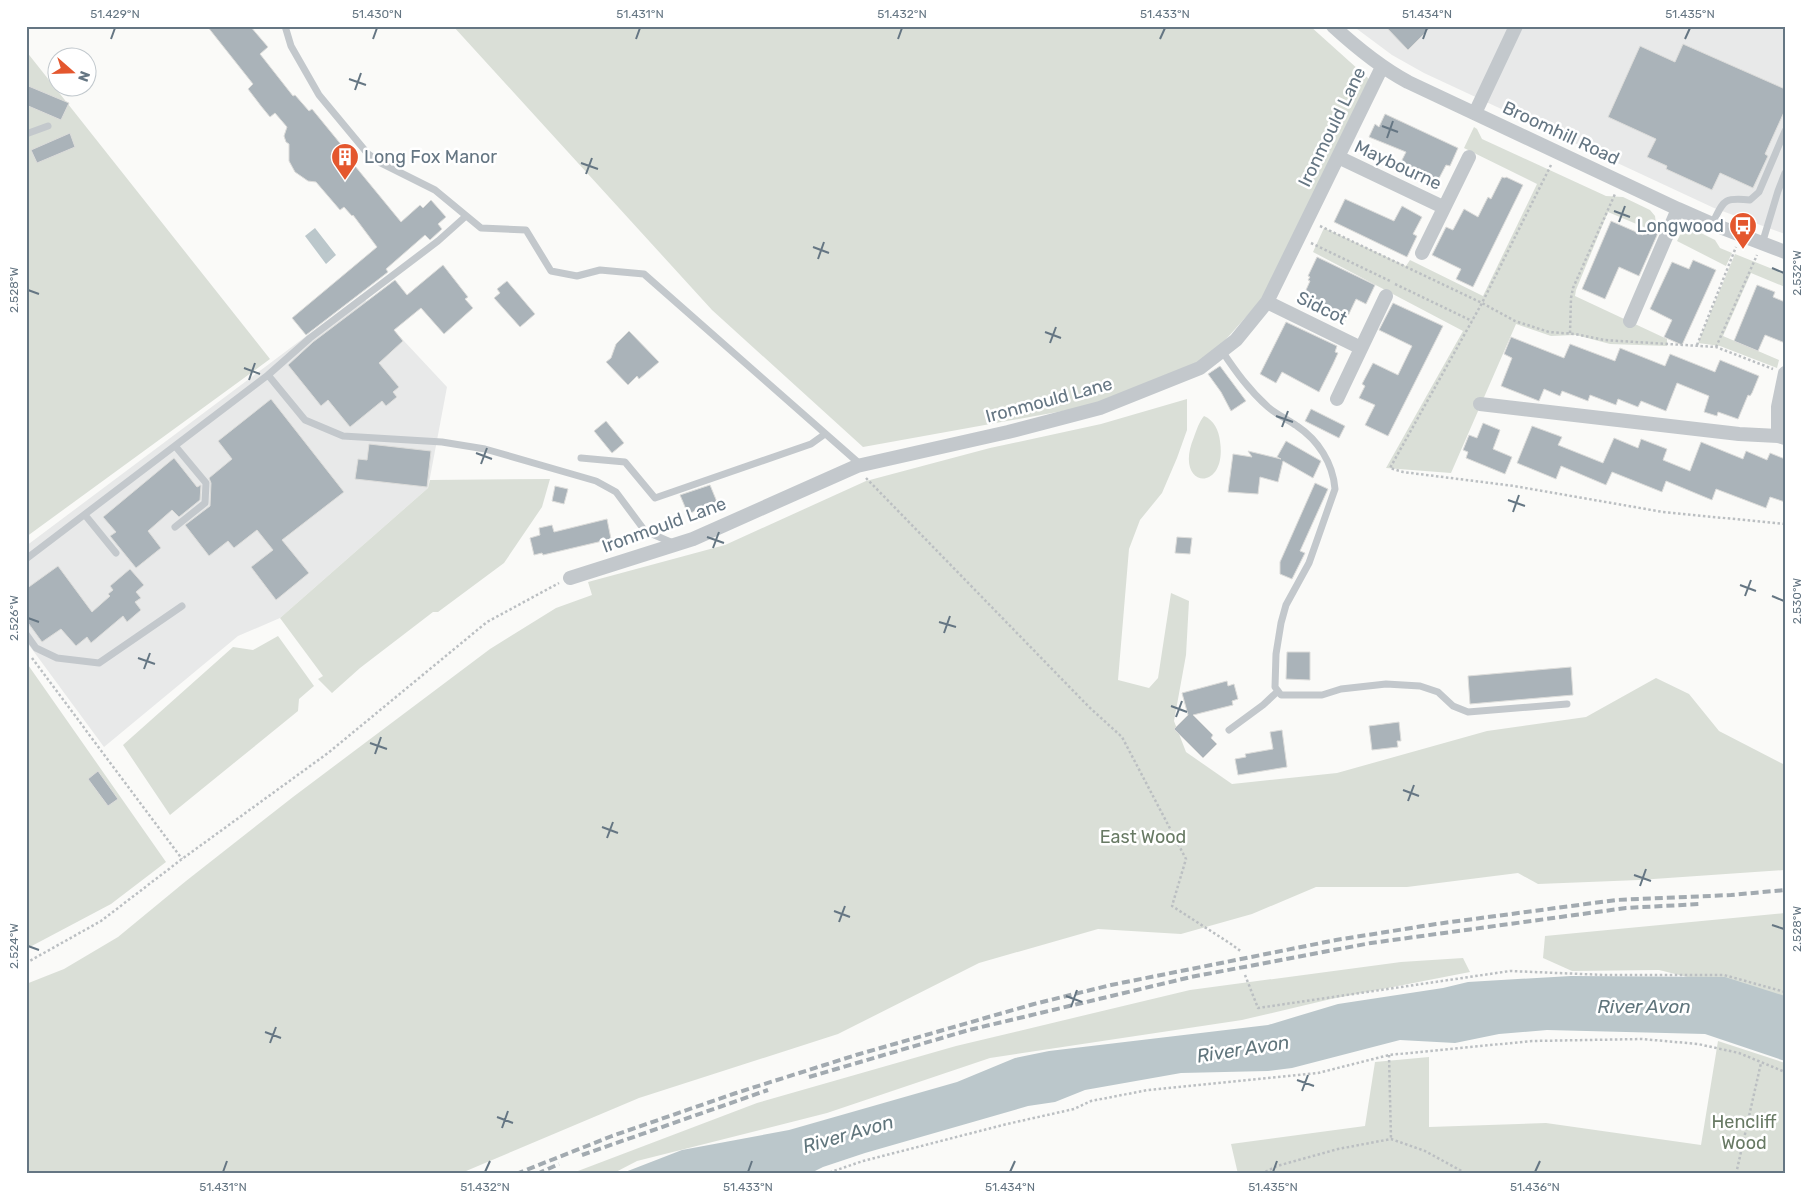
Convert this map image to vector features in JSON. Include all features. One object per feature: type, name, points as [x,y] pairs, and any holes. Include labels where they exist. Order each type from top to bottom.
[{"type":"street","name":"Broomhill Road","points":[[1334,26],[1354,46],[1382,67],[1408,82],[1678,209],[1785,252]]},
{"type":"street","points":[[1475,113],[1516,26]]},
{"type":"street","name":"Ironmould Lane","points":[[570,578],[693,539],[859,466],[1008,432],[1100,408],[1200,368],[1236,340],[1267,302],[1382,67]]},
{"type":"street","name":"Maybourne","points":[[1338,157],[1443,207]]},
{"type":"street","name":"Maybourne","points":[[1422,253],[1469,157]]},
{"type":"street","points":[[1630,321],[1678,209]]},
{"type":"street","name":"Sidcot","points":[[1337,399],[1386,296]]},
{"type":"street","name":"Sidcot","points":[[1267,302],[1361,348]]},
{"type":"street","points":[[1480,404],[1739,434],[1781,437],[1778,407],[1785,373]]},
{"type":"lane","points":[[285,26],[291,46],[319,95],[368,154],[381,163],[435,190],[481,228],[526,230],[551,271],[577,276],[600,270],[644,274],[859,466]]},
{"type":"lane","points":[[26,134],[48,126]]},
{"type":"lane","points":[[1712,224],[1723,202],[1729,199],[1750,200],[1758,192],[1785,131]]},
{"type":"lane","points":[[1762,244],[1785,173]]},
{"type":"lane","points":[[26,559],[176,447],[268,375],[310,338],[438,241],[466,216]]},
{"type":"lane","points":[[1222,351],[1247,387],[1270,409],[1314,440],[1325,455],[1335,478],[1336,489],[1309,563],[1286,605],[1281,623],[1276,654],[1275,687],[1281,695],[1322,695],[1341,689],[1386,684],[1420,686],[1438,692],[1453,706],[1468,712],[1567,704]]},
{"type":"lane","points":[[268,375],[305,420],[343,436],[442,442],[486,449],[596,481],[616,492],[645,531],[676,544]]},
{"type":"lane","points":[[581,458],[624,462],[655,498],[811,444],[825,434]]},
{"type":"lane","points":[[175,527],[205,503],[206,482],[176,447]]},
{"type":"lane","points":[[85,515],[116,553]]},
{"type":"lane","points":[[26,634],[36,648],[57,658],[99,663],[182,606]]},
{"type":"lane","points":[[1229,730],[1263,705],[1278,691]]},
{"type":"path","points":[[1570,334],[1570,298],[1573,288],[1620,182]]},
{"type":"path","points":[[1307,220],[1482,303],[1515,322],[1549,332],[1604,340],[1716,347],[1785,373]]},
{"type":"path","points":[[1697,345],[1741,235]]},
{"type":"path","points":[[1299,237],[1472,321]]},
{"type":"path","points":[[1716,347],[1762,244]]},
{"type":"path","points":[[859,466],[864,476],[913,527],[1089,707],[1122,738],[1186,859],[1172,906],[1242,952]]},
{"type":"path","points":[[26,963],[101,922],[182,859],[328,753],[487,622],[570,578]]},
{"type":"path","points":[[26,651],[182,859]]},
{"type":"path","points":[[1245,975],[1258,1008],[1510,971],[1724,975],[1785,992]]},
{"type":"path","points":[[825,1174],[863,1161],[1074,1109],[1091,1101],[1148,1090],[1318,1073],[1389,1055],[1532,1041],[1642,1039],[1698,1044],[1739,1052],[1785,1072]]},
{"type":"path","points":[[1389,1055],[1391,1139]]},
{"type":"path","points":[[1736,1174],[1761,1063]]},
{"type":"path","points":[[1261,1174],[1277,1166],[1338,1149],[1391,1139],[1425,1151],[1467,1174]]},
{"type":"shaded area","points":[[1353,26],[1785,26],[1785,234],[1714,208],[1424,73],[1392,55]]},
{"type":"shaded area","points":[[361,295],[447,387],[428,488],[280,618],[238,636],[104,747],[26,641],[26,546]]},
{"type":"green space","points":[[453,26],[1310,26],[1369,79],[1262,299],[1219,347],[1196,364],[1096,405],[863,447],[712,310]]},
{"type":"green space","points":[[26,51],[48,79],[48,98],[63,98],[270,359],[26,537]]},
{"type":"green space","points":[[1474,127],[1482,139],[1606,196],[1623,197],[1650,210],[1655,216],[1656,224],[1653,231],[1608,212],[1575,296],[1667,339],[1667,346],[1610,344],[1576,335],[1551,336],[1516,324],[1451,473],[1386,468],[1463,331],[1313,252],[1324,228],[1406,266],[1410,260],[1483,296],[1537,184],[1464,148]]},
{"type":"green space","points":[[1687,230],[1697,231],[1715,240],[1720,248],[1732,253],[1726,266],[1677,241],[1680,235]]},
{"type":"green space","points":[[1735,254],[1785,274],[1785,287],[1751,273],[1723,336],[1779,360],[1777,368],[1720,346],[1698,343]]},
{"type":"green space","name":"East Wood","points":[[1187,399],[1187,430],[1177,458],[1162,493],[1140,520],[1129,549],[1118,680],[1149,688],[1158,678],[1171,593],[1189,601],[1186,655],[1174,721],[1186,752],[1232,784],[1337,773],[1487,731],[1586,717],[1656,678],[1689,694],[1719,731],[1785,765],[1785,870],[1639,880],[1538,884],[1518,873],[1407,887],[1316,887],[1252,914],[1181,934],[1098,929],[979,963],[838,1034],[639,1098],[459,1174],[26,1174],[26,984],[64,969],[118,937],[293,797],[490,649],[556,608],[592,595],[588,582],[725,545],[866,481],[990,448],[1101,424]]},
{"type":"green space","points":[[1204,416],[1211,420],[1217,430],[1220,441],[1220,458],[1216,470],[1209,477],[1202,478],[1195,475],[1190,467],[1189,454],[1197,428]]},
{"type":"green space","points":[[550,479],[542,507],[504,563],[438,612],[433,612],[360,668],[332,693],[318,679],[323,676],[280,618],[428,488],[430,480]]},
{"type":"green space","points":[[278,636],[314,686],[299,699],[298,711],[170,815],[123,745],[233,647],[253,650]]},
{"type":"green space","points":[[26,662],[166,862],[111,904],[26,949]]},
{"type":"green space","points":[[1785,913],[1785,1001],[1659,970],[1572,971],[1543,958],[1545,936]]},
{"type":"green space","points":[[1463,958],[1470,972],[1331,999],[1242,1020],[990,1058],[827,1113],[637,1161],[612,1174],[570,1174],[757,1103],[956,1046],[1190,990],[1401,962]]},
{"type":"green space","name":"Hencliff Wood","points":[[1718,1041],[1785,1063],[1785,1174],[1238,1174],[1231,1144],[1365,1126],[1375,1062],[1429,1057],[1429,1127],[1546,1123],[1701,1145]]},
{"type":"water","points":[[315,228],[336,255],[326,264],[305,236]]},
{"type":"water","name":"River Avon","points":[[1571,976],[1725,977],[1785,996],[1785,1061],[1705,1034],[1547,1030],[1499,1034],[1455,1043],[1400,1040],[1292,1068],[1268,1071],[1181,1073],[1085,1090],[1055,1102],[1028,1106],[865,1153],[823,1167],[809,1174],[620,1174],[682,1150],[789,1130],[957,1082],[1015,1058],[1049,1051],[1268,1025],[1338,1004],[1443,988],[1468,982]]},
{"type":"building","name":"Long Fox Manor","points":[[207,26],[250,26],[268,47],[260,54],[293,96],[295,95],[309,111],[312,109],[401,222],[420,205],[423,208],[431,200],[446,217],[438,224],[442,229],[430,240],[425,235],[386,269],[388,272],[306,335],[292,318],[377,247],[353,215],[344,207],[340,210],[316,182],[308,181],[295,172],[289,161],[289,144],[284,136],[287,127],[275,113],[270,117],[261,106],[248,89],[253,84]]},
{"type":"building","points":[[1385,26],[1432,26],[1408,50]]},
{"type":"building","points":[[1683,44],[1785,89],[1785,110],[1765,154],[1768,156],[1753,188],[1720,173],[1712,190],[1666,169],[1667,166],[1647,157],[1656,139],[1608,117],[1640,46],[1675,62]]},
{"type":"building","points":[[26,85],[48,94],[48,98],[57,98],[69,103],[61,120],[26,105]]},
{"type":"building","points":[[1385,114],[1458,148],[1450,166],[1446,165],[1436,184],[1398,168],[1406,152],[1369,137],[1375,124],[1379,127]]},
{"type":"building","points":[[70,133],[75,147],[37,163],[31,150]]},
{"type":"building","points":[[1502,177],[1523,185],[1473,287],[1456,279],[1461,269],[1432,255],[1446,227],[1453,230],[1464,209],[1478,217],[1488,197],[1491,199]]},
{"type":"building","points":[[1345,199],[1394,221],[1402,206],[1422,217],[1413,234],[1417,236],[1407,257],[1334,222]]},
{"type":"building","points":[[1611,221],[1643,235],[1646,228],[1658,233],[1639,276],[1619,267],[1605,299],[1582,289]]},
{"type":"building","points":[[1317,257],[1375,285],[1366,304],[1356,299],[1346,320],[1302,299],[1310,281],[1308,276]]},
{"type":"building","points":[[1693,260],[1716,270],[1682,345],[1664,337],[1672,320],[1650,309],[1672,262],[1689,269]]},
{"type":"building","points":[[443,265],[468,297],[465,299],[473,308],[444,334],[421,308],[394,330],[403,341],[379,363],[399,387],[393,392],[397,397],[386,406],[382,401],[350,427],[328,400],[321,406],[288,365],[313,342],[395,280],[407,295]]},
{"type":"building","points":[[507,281],[535,314],[520,327],[494,298],[500,293],[497,289]]},
{"type":"building","points":[[1757,285],[1775,292],[1773,297],[1785,302],[1785,343],[1765,335],[1758,351],[1734,341]]},
{"type":"building","points":[[1393,303],[1443,326],[1388,436],[1365,425],[1375,405],[1359,398],[1365,386],[1362,384],[1373,363],[1398,375],[1412,346],[1379,330]]},
{"type":"building","points":[[1286,322],[1337,346],[1335,352],[1338,353],[1319,392],[1282,372],[1276,383],[1260,374]]},
{"type":"building","points":[[629,331],[659,362],[639,379],[637,376],[628,385],[606,362],[611,358],[616,344]]},
{"type":"building","points":[[1511,337],[1564,358],[1570,344],[1615,361],[1620,348],[1665,366],[1670,354],[1715,372],[1720,360],[1759,376],[1752,393],[1750,396],[1748,395],[1738,419],[1718,412],[1717,416],[1704,412],[1709,396],[1677,383],[1666,411],[1641,401],[1638,407],[1618,399],[1616,405],[1590,395],[1588,401],[1562,391],[1560,396],[1544,389],[1539,401],[1501,386],[1512,358],[1504,354]]},
{"type":"building","points":[[1220,366],[1246,401],[1231,411],[1221,392],[1208,374]]},
{"type":"building","points":[[271,399],[344,492],[282,540],[309,573],[276,600],[251,567],[273,550],[257,530],[234,548],[228,541],[209,556],[185,525],[210,506],[211,483],[209,478],[232,459],[218,441]]},
{"type":"building","points":[[1311,409],[1345,426],[1339,438],[1305,421]]},
{"type":"building","points":[[606,421],[624,443],[612,453],[594,431]]},
{"type":"building","points":[[1483,423],[1500,430],[1493,449],[1512,457],[1505,474],[1466,458],[1468,452],[1463,450],[1469,435],[1477,438]]},
{"type":"building","points":[[1532,426],[1562,437],[1558,445],[1603,463],[1614,438],[1638,448],[1641,439],[1667,449],[1663,460],[1690,471],[1701,442],[1743,459],[1746,451],[1767,460],[1770,453],[1785,459],[1785,502],[1770,497],[1766,508],[1716,489],[1712,500],[1666,481],[1662,492],[1612,472],[1606,485],[1561,466],[1556,479],[1517,463]]},
{"type":"building","points":[[1286,441],[1321,461],[1313,478],[1283,461],[1278,482],[1260,477],[1258,494],[1228,492],[1233,454],[1252,457],[1248,451],[1281,459],[1277,457]]},
{"type":"building","points":[[369,444],[431,451],[427,487],[355,479],[358,459],[367,460]]},
{"type":"building","points":[[174,458],[197,487],[201,485],[200,500],[179,517],[172,510],[148,531],[161,548],[136,568],[110,536],[116,532],[103,517]]},
{"type":"building","points":[[1315,483],[1328,489],[1300,551],[1305,553],[1292,579],[1280,574],[1280,562]]},
{"type":"building","points":[[710,485],[717,502],[688,514],[680,495]]},
{"type":"building","points":[[555,486],[568,489],[564,504],[552,501]]},
{"type":"building","points":[[607,519],[611,539],[543,555],[542,553],[534,555],[530,538],[540,535],[539,528],[552,525],[554,532]]},
{"type":"building","points":[[1177,537],[1192,538],[1190,554],[1175,553]]},
{"type":"building","points":[[58,566],[92,612],[110,596],[108,594],[113,590],[110,586],[130,569],[144,585],[136,592],[141,598],[135,602],[141,610],[127,622],[123,616],[91,643],[87,637],[76,646],[61,629],[42,642],[26,620],[26,589]]},
{"type":"building","points":[[1287,652],[1310,652],[1310,680],[1286,679]]},
{"type":"building","points":[[1571,667],[1573,695],[1470,704],[1468,676]]},
{"type":"building","points":[[1227,681],[1228,686],[1234,684],[1238,699],[1232,701],[1233,705],[1193,715],[1213,735],[1211,738],[1217,744],[1203,758],[1174,729],[1188,715],[1182,693]]},
{"type":"building","points":[[1399,722],[1401,741],[1397,741],[1398,747],[1372,750],[1369,726]]},
{"type":"building","points":[[1282,730],[1287,767],[1238,775],[1235,759],[1246,757],[1245,754],[1273,749],[1270,732]]},
{"type":"building","points":[[98,771],[118,799],[108,806],[88,779]]},
{"type":"railway","points":[[516,1174],[612,1136],[736,1093],[856,1055],[1034,1004],[1111,985],[1336,940],[1436,924],[1616,900],[1731,895],[1785,890]]},
{"type":"railway","points":[[809,1077],[969,1030],[1191,977],[1371,943],[1626,908],[1700,904]]},
{"type":"railway","points":[[582,1155],[768,1090]]},
{"type":"railway","points":[[537,1174],[559,1164]]},
{"type":"place","name":"Long Fox Manor","points":[[345,181]]},
{"type":"place","name":"Longwood","points":[[1743,250]]}]
